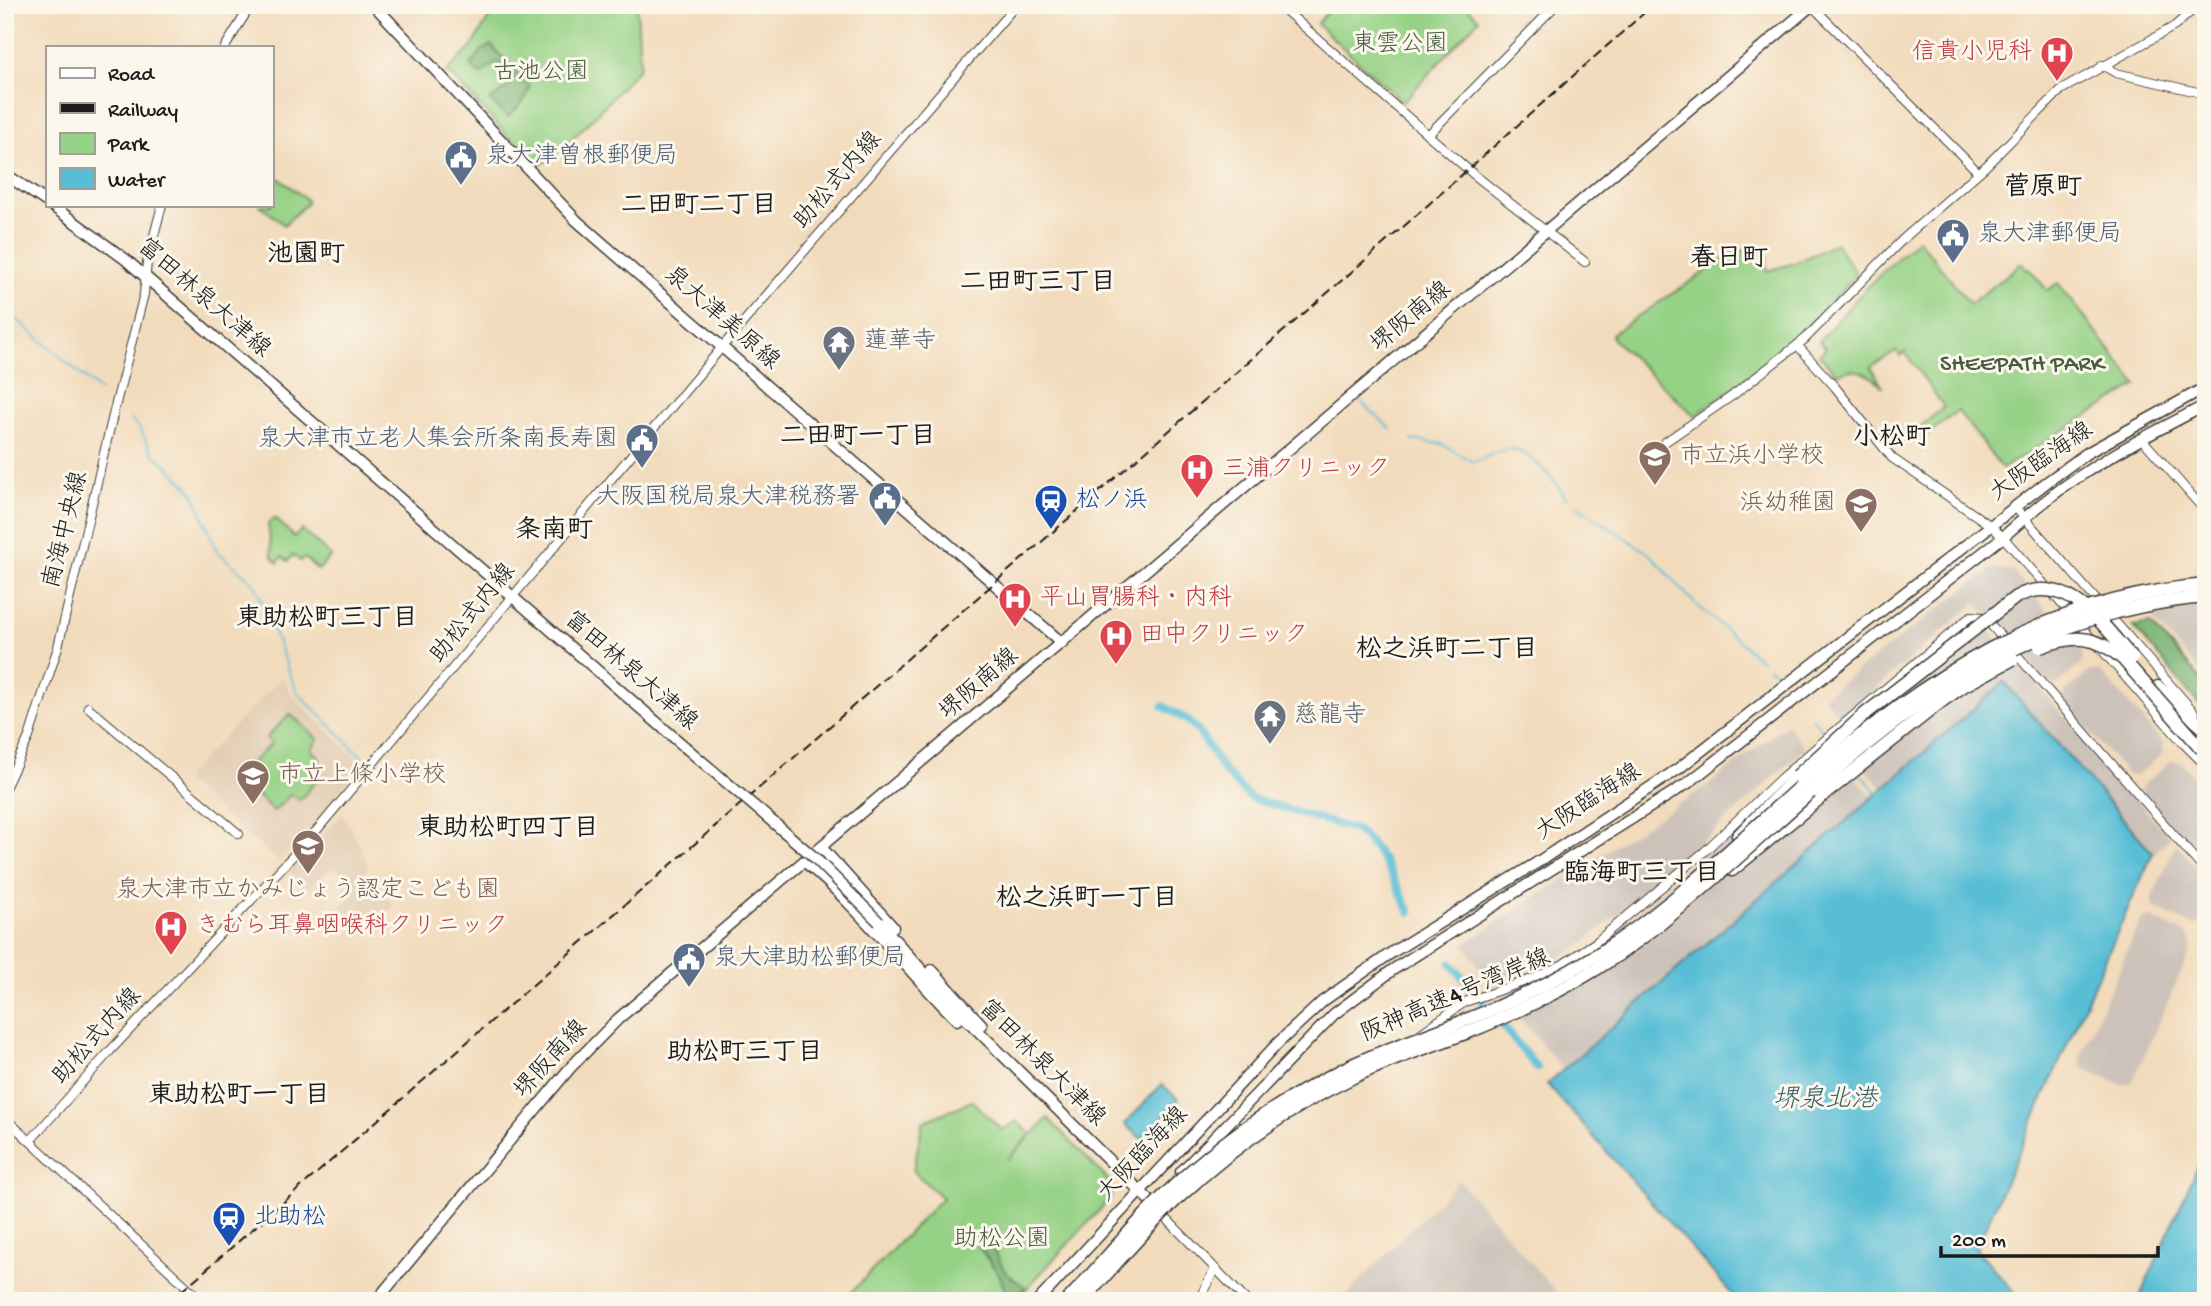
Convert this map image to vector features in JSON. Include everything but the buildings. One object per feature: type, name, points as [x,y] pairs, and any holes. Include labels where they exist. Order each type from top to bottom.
[{"type":"highway","name":"阪神高速4号湾岸線","points":[[1064,1301],[1169,1191],[1215,1151],[1270,1112],[1349,1067],[1498,1007],[1558,978],[1618,941],[1703,875],[1852,742],[1913,694],[1946,673],[2014,637],[2082,610],[2153,592],[2206,585]]},
{"type":"highway","points":[[1703,875],[1771,802],[1865,714],[2016,597],[2029,592],[2052,591],[2074,598],[2158,687],[2206,729]]},
{"type":"highway","name":"阪神高速4号湾岸線","points":[[1082,1301],[1178,1198],[1223,1159],[1277,1120],[1355,1076],[1534,1004],[1595,970],[1658,927],[1860,751],[1953,682],[2023,646],[2090,620],[2155,604],[2206,597]]},
{"type":"highway","points":[[1658,927],[1716,884],[1943,700],[1986,673],[2052,643],[2085,639],[2109,648],[2123,659],[2204,751]]},
{"type":"main road","name":"泉大津美原線","points":[[374,5],[577,221],[1062,643]]},
{"type":"main road","name":"堺阪南線","points":[[376,1301],[588,1048],[618,1019],[1812,6]]},
{"type":"main road","name":"富田林泉大津線","points":[[5,174],[46,202]]},
{"type":"main road","name":"富田林泉大津線","points":[[52,206],[145,276],[815,858],[879,922],[959,1012],[1152,1203]]},
{"type":"main road","name":"大阪臨海線","points":[[1038,1301],[1279,1042],[1323,1000],[1391,953],[1538,862],[1678,769],[2087,453],[2206,387]]},
{"type":"main road","name":"大阪臨海線","points":[[1064,1301],[1152,1203],[1334,1014],[1394,969],[1688,783],[2082,474],[2206,405]]},
{"type":"main road","points":[[822,848],[1007,1051],[1008,1060]]},
{"type":"main road","points":[[805,862],[853,906],[958,1020],[986,1047],[1008,1060]]},
{"type":"street","points":[[226,46],[251,5]]},
{"type":"street","name":"助松式内線","points":[[30,1141],[110,1051],[317,830],[722,347],[1016,5]]},
{"type":"street","points":[[1279,5],[1460,162],[1585,262]]},
{"type":"street","points":[[1428,135],[1556,5]]},
{"type":"street","points":[[1665,442],[1798,346],[1902,240],[1978,172],[2061,90],[2175,26],[2198,5]]},
{"type":"street","points":[[1812,6],[1978,172]]},
{"type":"street","points":[[2102,65],[2116,73],[2206,94]]},
{"type":"street","name":"南海中央線","points":[[5,788],[29,737],[58,647],[114,411],[145,294],[145,276],[162,206]]},
{"type":"street","points":[[1798,346],[1892,458],[2003,537],[2206,766]]},
{"type":"street","points":[[2142,439],[2206,512]]},
{"type":"street","points":[[2015,507],[2206,729]]},
{"type":"street","points":[[1381,1069],[1422,1032],[1472,1000],[1532,979],[1563,964],[1597,942],[1705,851],[1833,733],[1971,616],[1984,617],[2206,872]]},
{"type":"street","points":[[88,707],[239,834]]},
{"type":"street","points":[[5,1118],[202,1301]]},
{"type":"street","points":[[1152,1203],[1247,1301]]},
{"type":"street","points":[[1198,1301],[1215,1269]]},
{"type":"shaded area","points":[[1991,569],[2013,571],[2083,654],[2082,663],[2057,685],[2050,685],[1976,602],[1841,718],[1823,697]]},
{"type":"shaded area","points":[[2206,604],[2206,678],[2146,611]]},
{"type":"shaded area","points":[[1981,621],[2170,838],[2154,853],[2004,682],[1882,788],[1838,737],[1969,624]]},
{"type":"shaded area","points":[[2090,671],[2100,671],[2163,743],[2163,753],[2136,776],[2128,775],[2064,703],[2064,693]]},
{"type":"shaded area","points":[[283,676],[290,693],[363,764],[290,852],[277,860],[187,784],[185,777]]},
{"type":"shaded area","points":[[1787,724],[1805,748],[1712,833],[1581,945],[1547,965],[1492,986],[1464,944],[1708,785]]},
{"type":"shaded area","points":[[1826,745],[1873,797],[1563,1069],[1502,997],[1547,977],[1604,943]]},
{"type":"shaded area","points":[[2171,761],[2181,762],[2206,791],[2206,866],[2142,793],[2142,786]]},
{"type":"shaded area","name":"泉大津市立かみじょう認定こども園","points":[[342,814],[369,866],[362,875],[394,905],[367,936],[335,912],[352,895],[346,879],[333,866],[308,888],[288,871]]},
{"type":"shaded area","points":[[2176,844],[2206,878],[2206,917],[2203,923],[2194,926],[2153,907],[2152,898]]},
{"type":"shaded area","points":[[2149,917],[2189,935],[2193,946],[2132,1083],[2123,1085],[2083,1068],[2080,1058],[2141,920]]},
{"type":"shaded area","points":[[1459,1180],[1564,1301],[1341,1301]]},
{"type":"green space","name":"古池公園","points":[[496,5],[637,5],[640,67],[574,137],[536,166],[447,71],[472,47]]},
{"type":"green space","name":"東雲公園","points":[[1333,5],[1465,5],[1479,19],[1403,102],[1317,24]]},
{"type":"green space","points":[[491,45],[530,87],[524,101],[508,117],[490,101],[508,87],[514,76],[505,65],[497,62],[480,75],[470,65]]},
{"type":"green space","points":[[279,178],[306,199],[307,203],[284,225],[261,206],[273,206],[273,185]]},
{"type":"green space","name":"SHEEPATH PARK","points":[[1918,239],[1970,304],[2022,263],[2047,290],[2058,283],[2137,385],[2002,469],[1958,411],[1920,440],[1914,432],[1944,407],[1905,352],[1900,356],[1896,351],[1871,367],[1883,388],[1862,372],[1850,370],[1837,374],[1819,355],[1826,348],[1819,341],[1869,285]]},
{"type":"green space","points":[[1836,243],[1857,275],[1782,351],[1695,416],[1612,338],[1612,334],[1736,251],[1762,250],[1767,255],[1767,271],[1795,263]]},
{"type":"green space","points":[[275,518],[294,537],[302,530],[331,556],[318,570],[305,558],[300,561],[293,555],[288,561],[282,557],[278,563],[272,556],[268,524]]},
{"type":"green space","points":[[2150,623],[2206,685],[2206,713],[2133,626]]},
{"type":"green space","points":[[290,714],[318,739],[311,750],[319,757],[320,776],[300,800],[291,794],[274,811],[237,777],[272,743],[266,738]]},
{"type":"green space","name":"助松公園","points":[[972,1101],[1002,1130],[1017,1121],[1031,1134],[1007,1160],[1048,1118],[1111,1183],[1109,1200],[1015,1301],[843,1301],[942,1198],[913,1171],[923,1122]]},
{"type":"green space","points":[[987,1238],[1006,1273],[1025,1287],[1008,1301],[1000,1276],[979,1247]]},
{"type":"water","name":"堺泉北港","points":[[2004,682],[2153,853],[1976,1248],[2022,1301],[1738,1301],[1547,1084]]},
{"type":"water","points":[[1162,1084],[1179,1100],[1142,1139],[1125,1124]]},
{"type":"water","points":[[2206,1148],[2206,1301],[2138,1301]]},
{"type":"waterway","points":[[5,309],[100,391]]},
{"type":"waterway","points":[[1361,402],[1391,429]]},
{"type":"waterway","points":[[130,419],[139,428],[154,455],[193,492],[217,551],[255,584],[297,692],[365,760]]},
{"type":"waterway","points":[[1412,440],[1442,444],[1473,462],[1504,449],[1518,451],[1535,461],[1567,499]]},
{"type":"waterway","points":[[1576,505],[1651,555],[1694,603]]},
{"type":"waterway","points":[[1697,605],[1762,661]]},
{"type":"waterway","points":[[1768,666],[1776,673]]},
{"type":"waterway","points":[[1163,706],[1197,729],[1224,771],[1250,798],[1356,830],[1381,857],[1410,912]]},
{"type":"waterway","points":[[1812,718],[1825,733]]},
{"type":"waterway","points":[[1862,775],[1878,793]]},
{"type":"waterway","points":[[1451,963],[1537,1068]]},
{"type":"railway","points":[[170,1301],[1402,228],[1653,5]]},
{"type":"place","name":"信貴小児科","points":[[2057,83]]},
{"type":"place","name":"泉大津曽根郵便局","points":[[461,187]]},
{"type":"place","name":"泉大津郵便局","points":[[1953,265]]},
{"type":"place","name":"蓮華寺","points":[[839,372]]},
{"type":"place","name":"泉大津市立老人集会所条南長寿園","points":[[642,470]]},
{"type":"place","name":"市立浜小学校","points":[[1655,487]]},
{"type":"place","name":"三浦クリニック","points":[[1197,500]]},
{"type":"place","name":"大阪国税局泉大津税務署","points":[[885,528]]},
{"type":"place","name":"松ノ浜","points":[[1051,531]]},
{"type":"place","name":"浜幼稚園","points":[[1861,534]]},
{"type":"place","name":"平山胃腸科・内科","points":[[1015,629]]},
{"type":"place","name":"田中クリニック","points":[[1116,666]]},
{"type":"place","name":"慈龍寺","points":[[1270,746]]},
{"type":"place","name":"市立上條小学校","points":[[253,806]]},
{"type":"place","name":"泉大津市立かみじょう認定こども園","points":[[308,876]]},
{"type":"place","name":"きむら耳鼻咽喉科クリニック","points":[[171,957]]},
{"type":"place","name":"泉大津助松郵便局","points":[[689,989]]},
{"type":"place","name":"北助松","points":[[229,1248]]},
{"type":"district","name":"菅原町","points":[[2043,189]]},
{"type":"district","name":"二田町二丁目","points":[[699,207]]},
{"type":"district","name":"池園町","points":[[306,256]]},
{"type":"district","name":"春日町","points":[[1729,260]]},
{"type":"district","name":"二田町三丁目","points":[[1038,284]]},
{"type":"district","name":"二田町一丁目","points":[[858,438]]},
{"type":"district","name":"小松町","points":[[1892,439]]},
{"type":"district","name":"条南町","points":[[554,532]]},
{"type":"district","name":"東助松町三丁目","points":[[327,620]]},
{"type":"district","name":"松之浜町二丁目","points":[[1447,651]]},
{"type":"district","name":"東助松町四丁目","points":[[508,830]]},
{"type":"district","name":"臨海町三丁目","points":[[1642,875]]},
{"type":"district","name":"松之浜町一丁目","points":[[1087,900]]},
{"type":"district","name":"助松町三丁目","points":[[745,1054]]},
{"type":"district","name":"東助松町一丁目","points":[[239,1097]]}]
